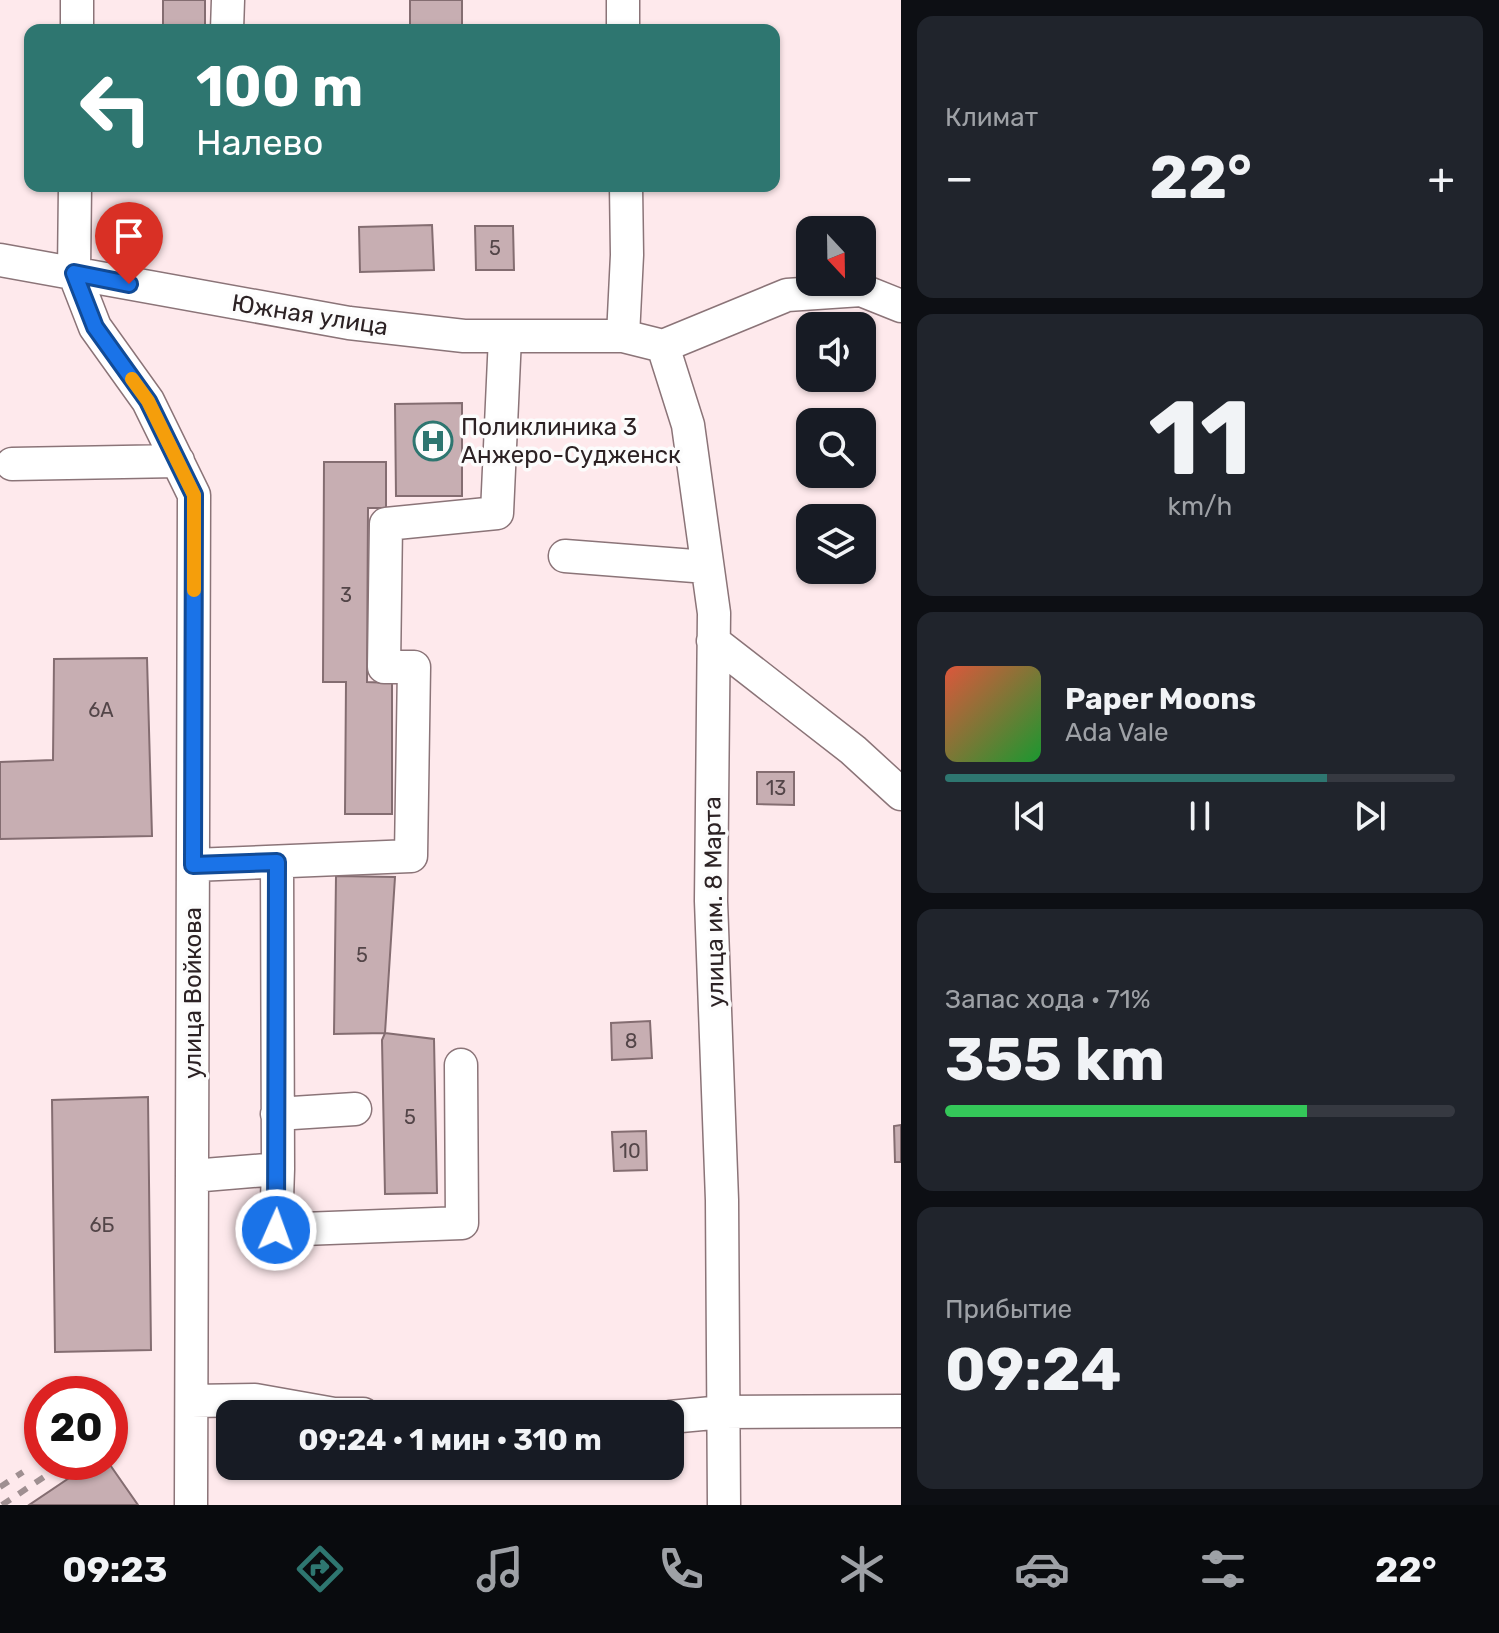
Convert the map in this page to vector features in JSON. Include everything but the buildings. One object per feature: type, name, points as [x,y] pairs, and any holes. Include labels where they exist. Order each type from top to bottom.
[{"type":"street","points":[[77,0],[77,24]]},
{"type":"street","points":[[227,24],[228,0]]},
{"type":"street","points":[[623,0],[623,24]]},
{"type":"street","points":[[74,273],[75,192]]},
{"type":"street","points":[[626,192],[623,336],[663,346],[787,295],[861,290],[901,306]]},
{"type":"street","name":"Южная улица","points":[[0,260],[349,323],[464,336],[623,336]]},
{"type":"street","name":"улица Войкова","points":[[74,273],[95,327],[148,401],[194,495],[191,1505]]},
{"type":"street","points":[[193,865],[411,856],[414,667],[384,667],[386,524],[497,513],[505,337]]},
{"type":"street","name":"улица им. 8 Марта","points":[[663,346],[688,425],[714,613],[711,901],[722,1200],[724,1505]]},
{"type":"street","points":[[12,464],[178,461]]},
{"type":"street","points":[[565,556],[707,567]]},
{"type":"street","points":[[713,641],[853,750],[901,794]]},
{"type":"street","points":[[277,862],[276,1230],[462,1223],[461,1065]]},
{"type":"street","points":[[277,1114],[355,1109]]},
{"type":"street","points":[[192,1176],[278,1169]]},
{"type":"street","points":[[192,1401],[216,1401]]},
{"type":"street","points":[[684,1416],[723,1412],[901,1411]]},
{"type":"railway","points":[[0,1487],[23,1472]]},
{"type":"railway","points":[[2,1505],[40,1480]]},
{"type":"slow traffic","points":[[132,379],[148,401],[194,495],[194,590]]},
{"type":"place","name":"Поликлиника 3 Анжеро-Судженск","points":[[433,441]]},
{"type":"route","points":[[129,284],[74,273],[95,327],[148,401],[194,495],[193,865],[277,862],[276,1230]]}]
